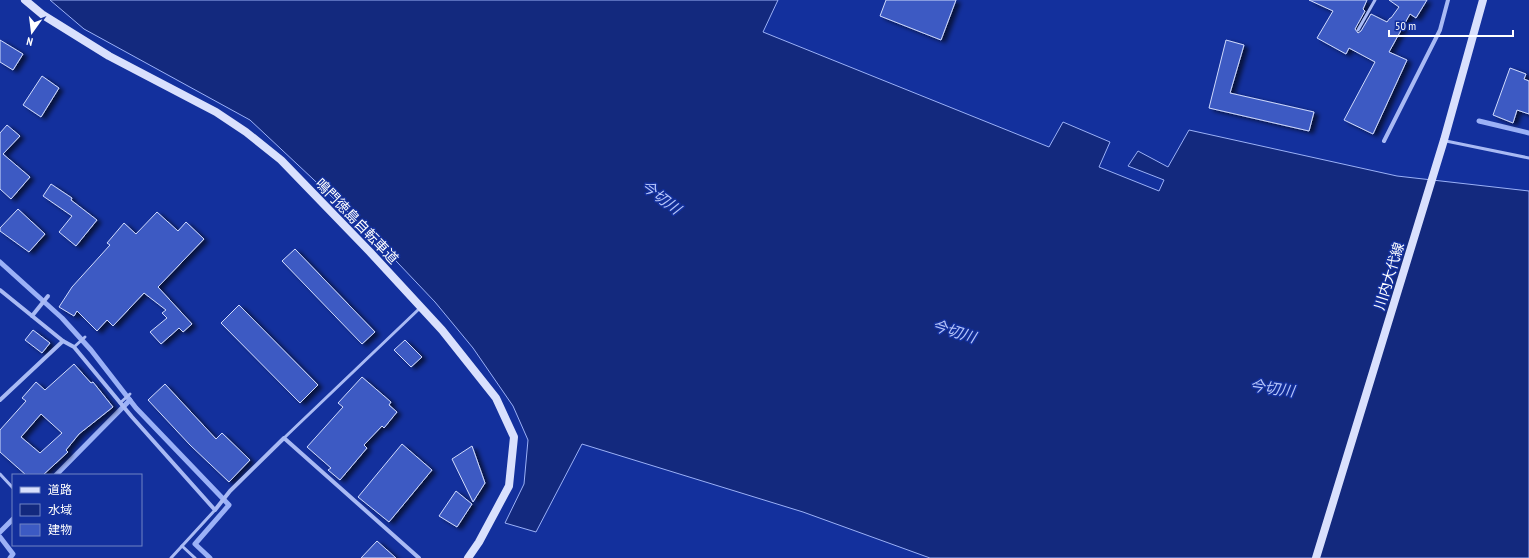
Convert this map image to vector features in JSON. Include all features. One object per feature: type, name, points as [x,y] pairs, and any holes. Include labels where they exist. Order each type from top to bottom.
[{"type":"main road","name":"鳴門徳島自転車道","points":[[25,0],[43,15],[109,56],[216,112],[246,132],[281,160],[442,330],[496,398],[514,437],[509,486],[479,542],[468,558]]},
{"type":"main road","name":"川内大代線","points":[[1316,558],[1444,140],[1483,0]]},
{"type":"street","points":[[1384,141],[1440,30],[1448,0]]},
{"type":"street","points":[[0,290],[63,341],[74,347],[120,403],[215,510],[230,492],[284,438],[301,456],[418,558]]},
{"type":"street","points":[[32,316],[48,296]]},
{"type":"street","points":[[0,400],[63,341]]},
{"type":"lane","points":[[1358,30],[1375,0]]},
{"type":"lane","points":[[1444,140],[1529,158]]},
{"type":"lane","points":[[284,438],[421,307]]},
{"type":"lane","points":[[74,347],[85,336]]},
{"type":"lane","points":[[120,403],[130,394]]},
{"type":"lane","points":[[0,474],[12,487]]},
{"type":"lane","points":[[171,558],[215,510]]},
{"type":"lane","points":[[182,546],[195,558]]},
{"type":"water","name":"今切川","points":[[50,0],[778,0],[763,32],[1049,147],[1063,122],[1110,142],[1099,167],[1159,191],[1164,180],[1128,166],[1138,151],[1168,167],[1189,130],[1397,176],[1529,191],[1529,558],[930,558],[803,512],[582,444],[536,532],[505,523],[524,484],[528,440],[513,406],[473,348],[435,302],[361,224],[250,120],[84,29]]},
{"type":"building","points":[[886,0],[956,0],[941,40],[880,16]]},
{"type":"building","points":[[1309,0],[1367,0],[1363,9],[1365,11],[1355,29],[1358,33],[1361,31],[1371,14],[1387,22],[1391,18],[1399,7],[1389,0],[1427,0],[1416,18],[1410,14],[1389,52],[1407,60],[1373,134],[1344,120],[1375,62],[1349,48],[1346,54],[1317,38],[1333,11]]},
{"type":"building","points":[[0,40],[23,54],[13,70],[0,62]]},
{"type":"building","points":[[1226,40],[1244,45],[1230,93],[1314,112],[1309,131],[1209,108]]},
{"type":"building","points":[[1510,68],[1526,74],[1524,79],[1529,81],[1529,114],[1517,110],[1513,123],[1493,115]]},
{"type":"building","points":[[42,76],[59,88],[41,117],[23,105]]},
{"type":"building","points":[[7,125],[20,136],[3,154],[30,177],[11,199],[0,189],[0,133]]},
{"type":"building","points":[[51,184],[72,198],[71,200],[97,220],[76,246],[59,232],[72,216],[43,196]]},
{"type":"building","points":[[18,209],[45,234],[29,252],[0,231],[0,228]]},
{"type":"building","points":[[157,212],[178,231],[186,222],[204,239],[158,287],[192,324],[183,332],[179,328],[161,344],[150,332],[167,318],[162,313],[166,310],[144,293],[113,326],[107,320],[97,331],[77,311],[74,316],[59,307],[72,287],[110,245],[107,243],[124,223],[136,234]]},
{"type":"building","points":[[295,249],[375,332],[362,344],[282,261]]},
{"type":"building","points":[[239,305],[318,385],[300,403],[221,323]]},
{"type":"building","points":[[33,330],[50,343],[42,353],[25,340]]},
{"type":"building","points":[[405,340],[422,357],[411,367],[394,350]]},
{"type":"building","points":[[74,364],[91,383],[93,382],[113,407],[79,434],[66,450],[68,452],[44,474],[25,474],[0,452],[0,430],[26,401],[22,398],[36,382],[45,390]],"holes":[[[41,414],[62,433],[40,453],[21,437]]]},
{"type":"building","points":[[362,377],[391,402],[389,405],[397,412],[384,428],[382,426],[364,445],[367,448],[340,480],[328,470],[331,468],[307,447],[343,407],[338,403]]},
{"type":"building","points":[[165,384],[216,439],[222,433],[250,460],[229,482],[190,445],[148,400]]},
{"type":"building","points":[[402,444],[432,470],[389,522],[358,497]]},
{"type":"building","points":[[472,446],[485,483],[473,502],[452,459]]},
{"type":"building","points":[[456,491],[472,504],[457,527],[439,516]]},
{"type":"building","points":[[377,541],[396,558],[361,558]]},
{"type":"waterway","points":[[1479,121],[1529,133]]},
{"type":"waterway","points":[[0,262],[62,318],[91,350],[136,408],[229,505],[195,544],[210,558]]},
{"type":"waterway","points":[[57,474],[130,400]]},
{"type":"waterway","points":[[0,532],[12,520]]},
{"type":"waterway","points":[[0,537],[13,554],[10,558]]}]
